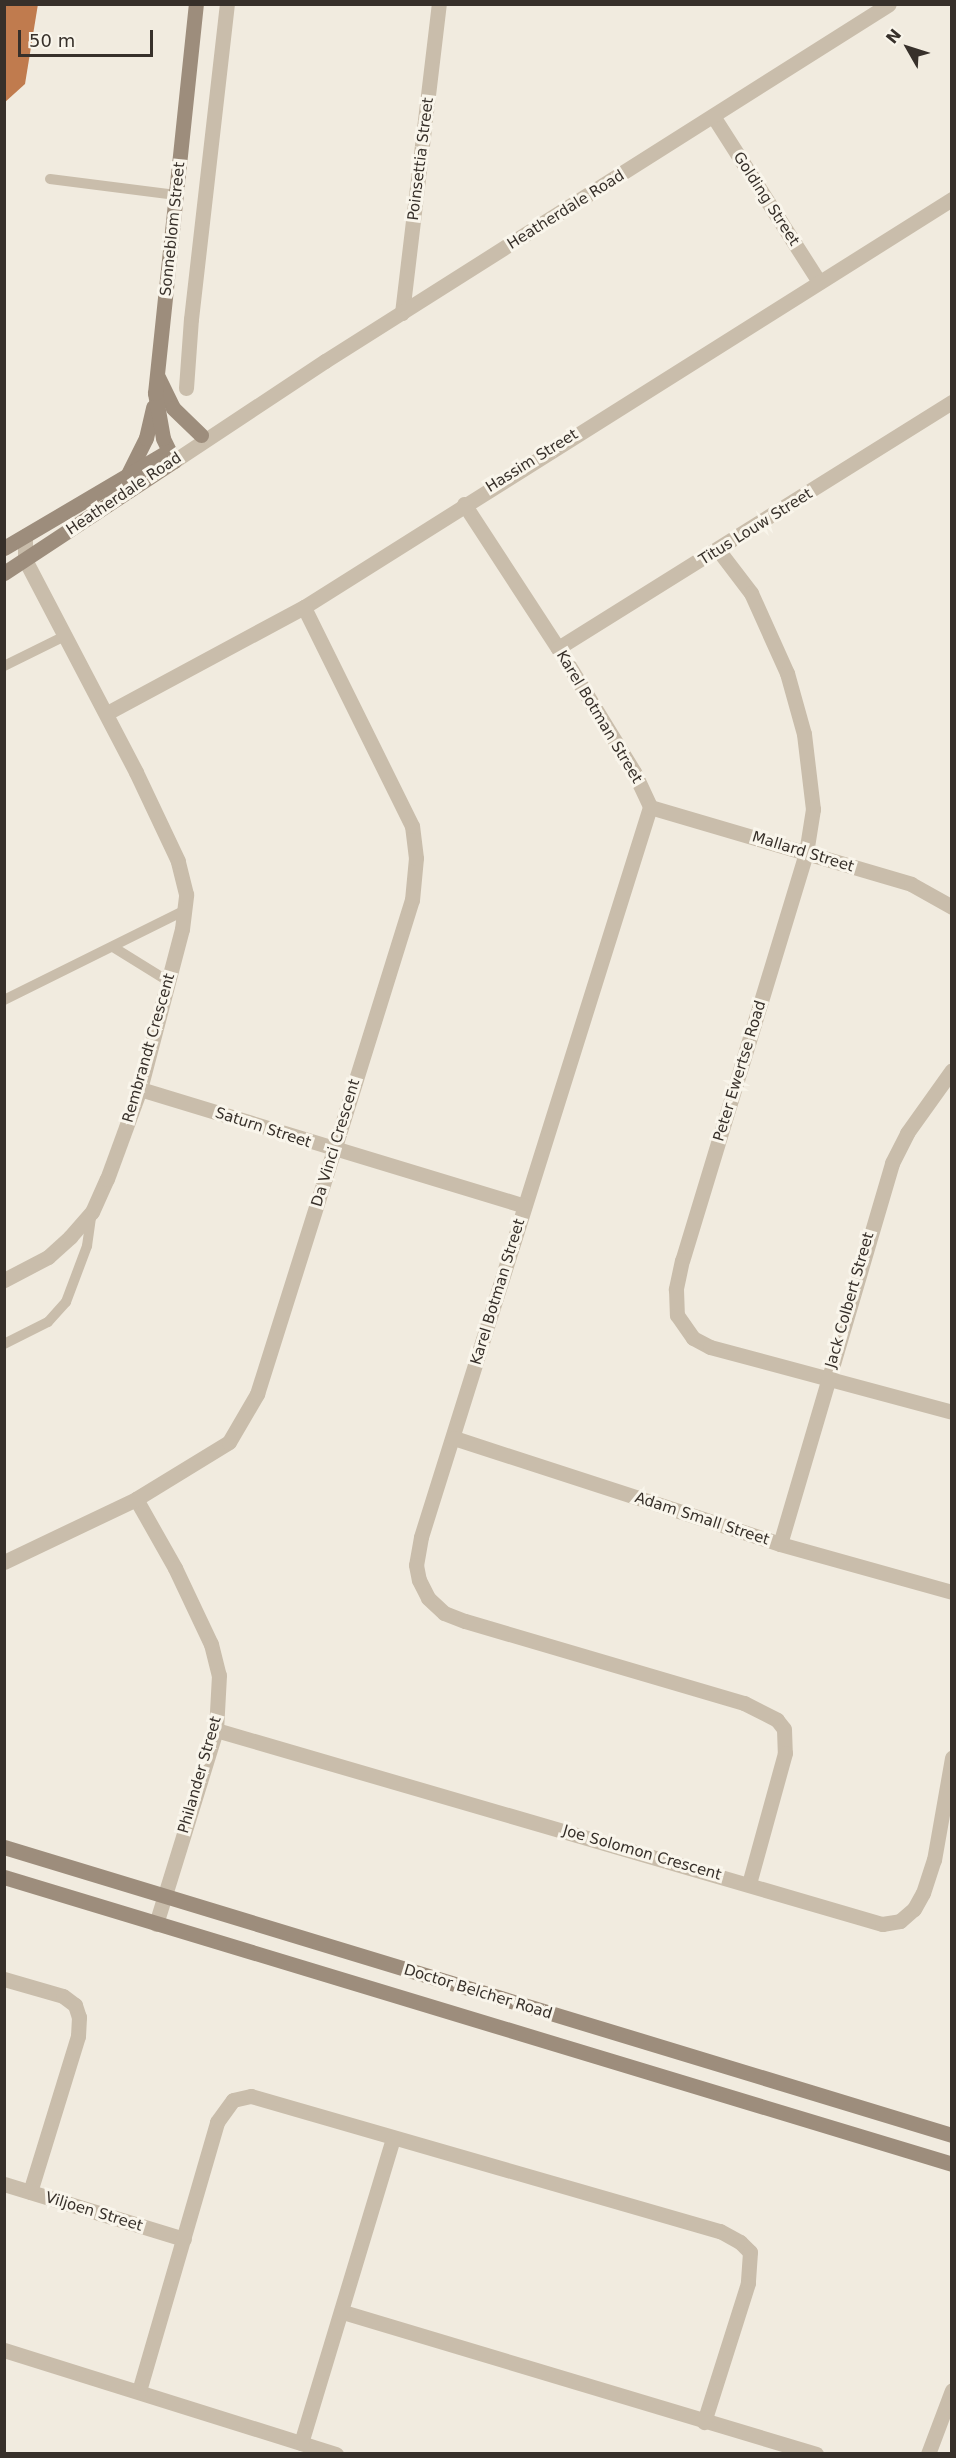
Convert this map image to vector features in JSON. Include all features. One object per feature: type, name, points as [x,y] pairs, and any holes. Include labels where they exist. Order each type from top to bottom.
[{"type":"main road","name":"Sonneblom Street","points":[[171,456],[155,393],[156,374],[196,4]]},
{"type":"main road","points":[[156,374],[173,408],[201,435]]},
{"type":"main road","points":[[125,479],[146,438],[155,393]]},
{"type":"main road","name":"Heatherdale Road","points":[[4,548],[125,479],[171,456]]},
{"type":"main road","name":"Heatherdale Road","points":[[4,573],[171,456]]},
{"type":"main road","points":[[4,561],[25,560]]},
{"type":"main road","name":"Doctor Belcher Road","points":[[4,1847],[951,2135]]},
{"type":"main road","name":"Doctor Belcher Road","points":[[4,1877],[951,2164]]},
{"type":"street","points":[[186,388],[190,319],[227,4]]},
{"type":"street","name":"Poinsettia Street","points":[[402,313],[439,4]]},
{"type":"street","name":"Heatherdale Road","points":[[171,456],[242,415],[890,4]]},
{"type":"street","name":"Golding Street","points":[[713,116],[819,282]]},
{"type":"street","name":"Hassim Street","points":[[107,713],[304,607],[951,199]]},
{"type":"street","name":"Titus Louw Street","points":[[558,648],[719,551],[951,402]]},
{"type":"street","name":"Heatherdale Road","points":[[171,456],[201,435],[242,415]]},
{"type":"street","name":"Karel Botman Street","points":[[464,504],[558,648],[634,772],[650,807],[524,1206],[416,1565],[428,1598],[444,1613],[744,1703],[766,1713],[783,1729],[785,1753],[781,1773],[749,1884]]},
{"type":"street","points":[[25,536],[25,560]]},
{"type":"street","name":"Peter Ewertse Road","points":[[719,551],[751,593],[787,673],[804,734],[813,809],[806,853],[682,1260],[675,1305],[683,1327],[710,1347],[951,1412]]},
{"type":"street","name":"Rembrandt Crescent","points":[[4,1280],[48,1257],[92,1212],[140,1089],[185,910],[186,894],[178,861],[107,713],[25,560]]},
{"type":"street","name":"Da Vinci Crescent","points":[[4,1562],[136,1499],[205,1460],[229,1442],[245,1420],[257,1394],[334,1150],[412,900],[416,858],[412,826],[304,607]]},
{"type":"street","name":"Mallard Street","points":[[650,807],[911,884],[951,907]]},
{"type":"street","name":"Jack Colbert Street","points":[[780,1544],[892,1164],[913,1124],[951,1070]]},
{"type":"street","name":"Saturn Street","points":[[140,1089],[334,1150],[524,1206]]},
{"type":"street","name":"Adam Small Street","points":[[454,1438],[780,1544],[951,1592]]},
{"type":"street","name":"Philander Street","points":[[136,1499],[175,1568],[216,1657],[219,1706],[216,1730],[156,1924]]},
{"type":"street","name":"Joe Solomon Crescent","points":[[216,1730],[749,1884],[861,1920],[882,1924],[900,1921],[914,1909],[927,1882],[951,1758]]},
{"type":"street","points":[[4,1979],[63,1996],[75,2005],[79,2017],[78,2036],[30,2192]]},
{"type":"street","points":[[139,2391],[217,2122],[232,2100],[262,2097],[393,2138],[720,2231],[740,2242],[750,2252],[748,2283],[704,2422]]},
{"type":"street","points":[[301,2443],[343,2312],[393,2138]]},
{"type":"street","name":"Viljoen Street","points":[[4,2184],[184,2239]]},
{"type":"street","points":[[343,2312],[816,2454]]},
{"type":"street","points":[[4,2350],[336,2454]]},
{"type":"street","points":[[928,2454],[951,2390]]},
{"type":"lane","points":[[50,179],[176,195]]},
{"type":"lane","points":[[4,666],[67,635]]},
{"type":"lane","points":[[4,1000],[185,910]]},
{"type":"lane","points":[[113,947],[168,981]]},
{"type":"lane","points":[[4,1344],[48,1322],[66,1302],[87,1246],[92,1212]]},
{"type":"building","points":[[4,4],[38,4],[25,84],[4,103]]}]
